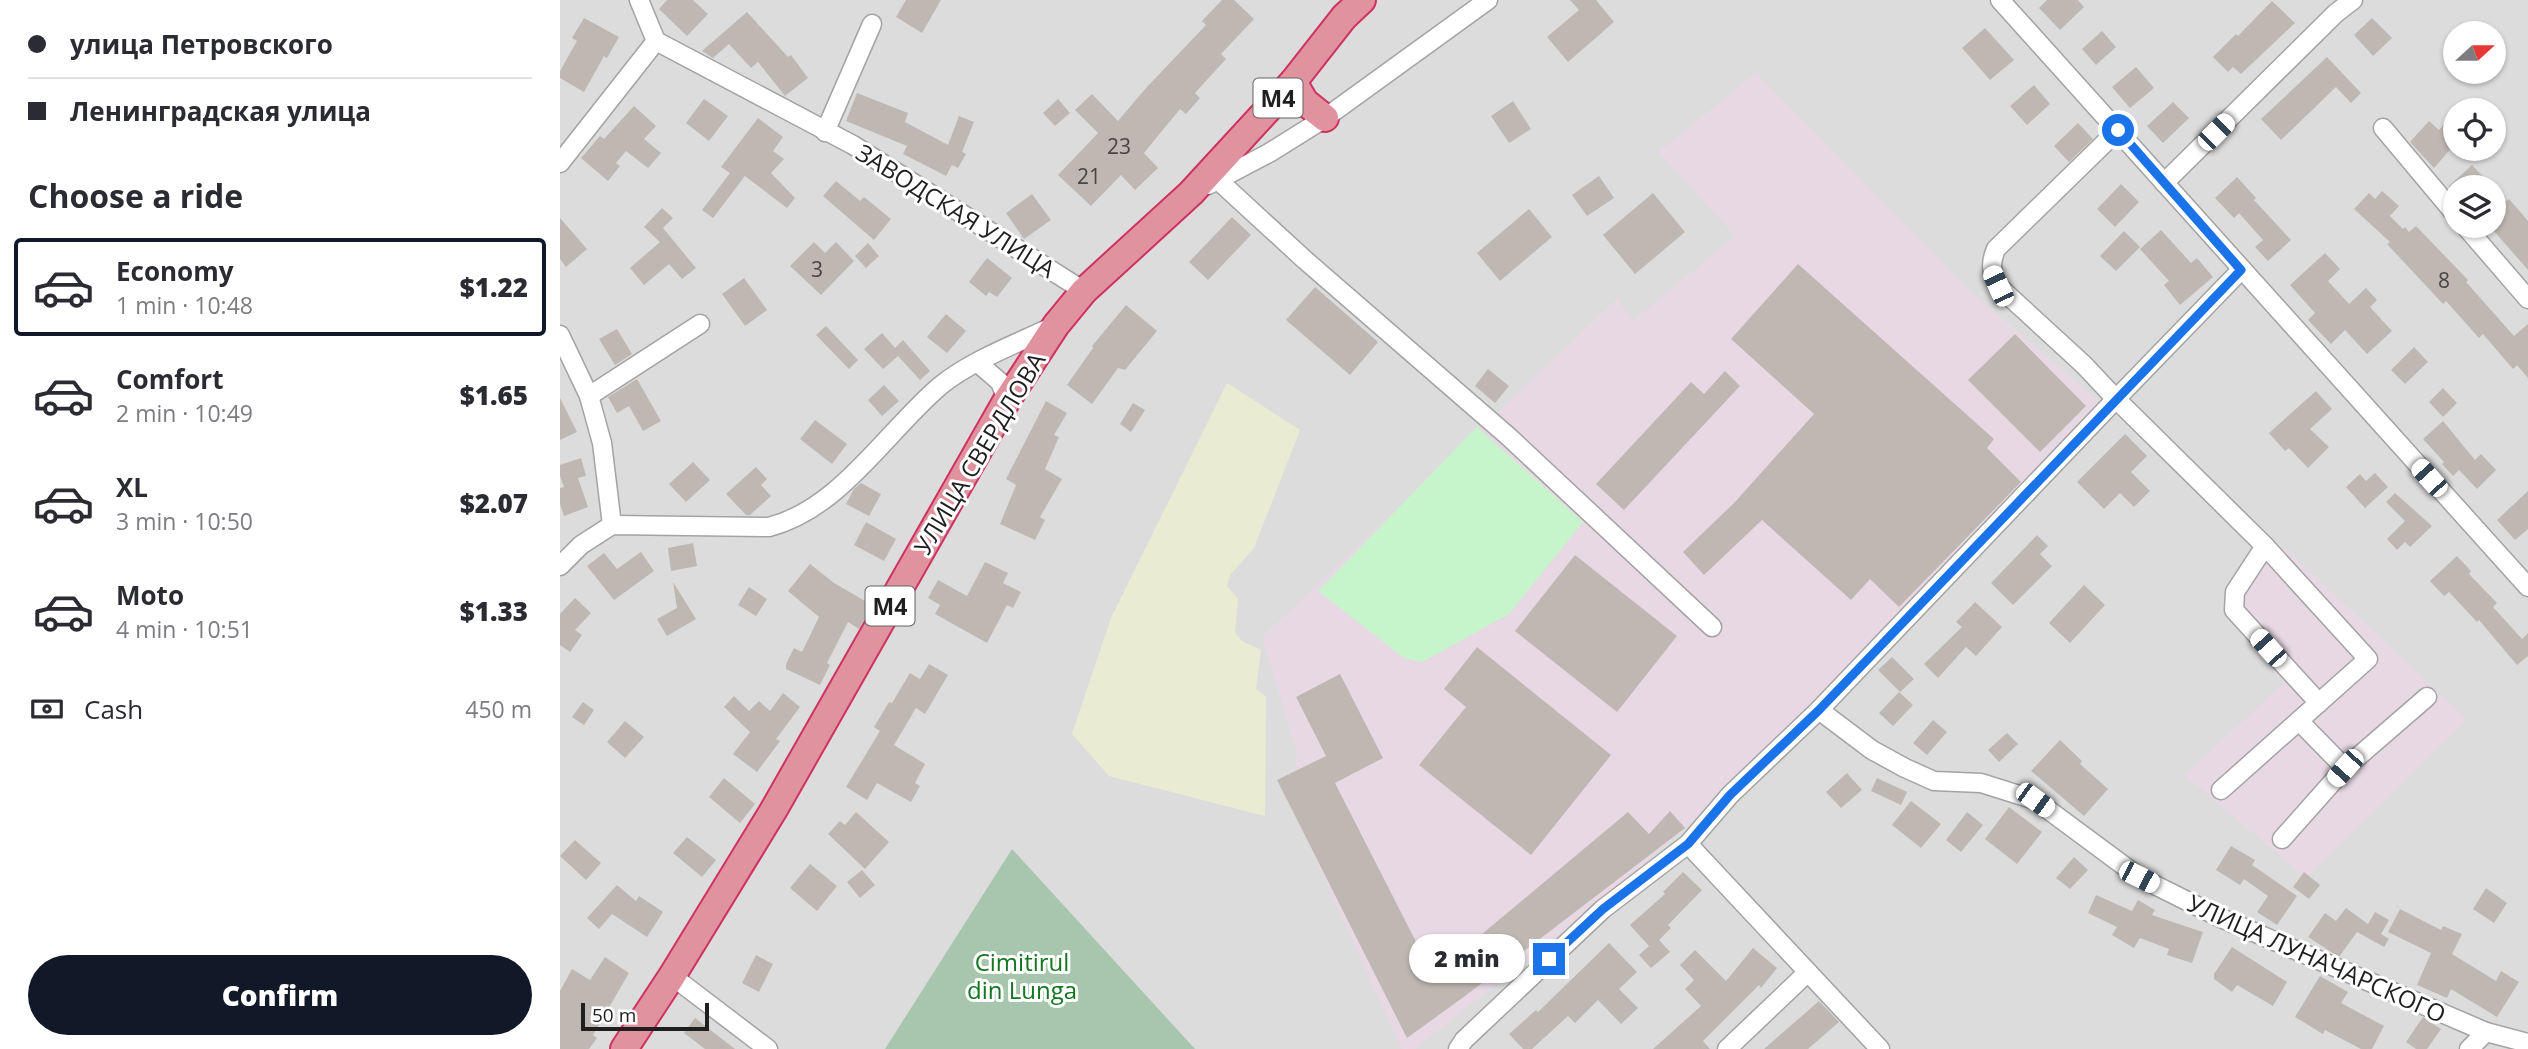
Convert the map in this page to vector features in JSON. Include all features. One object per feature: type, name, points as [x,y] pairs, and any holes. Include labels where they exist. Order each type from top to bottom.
[{"type":"highway","name":"M4","points":[[1191,193],[1293,82],[1347,6]]},
{"type":"highway","points":[[1293,82],[1305,102],[1325,118]]},
{"type":"highway","name":"УЛИЦА СВЕРДЛОВА","points":[[624,1049],[780,799],[1007,400],[1056,325],[1084,291],[1191,193]]},
{"type":"street","points":[[560,163],[656,41],[638,0]]},
{"type":"street","name":"УЛИЦА СВЕРДЛОВА","points":[[1191,193],[1219,181],[1325,118],[1488,0]]},
{"type":"street","points":[[2000,0],[2241,270],[2526,582]]},
{"type":"street","points":[[2164,184],[2336,13],[2353,0]]},
{"type":"street","points":[[825,132],[872,23]]},
{"type":"street","name":"ЗАВОДСКАЯ УЛИЦА","points":[[656,41],[853,145],[1084,291]]},
{"type":"street","points":[[2383,128],[2443,200]]},
{"type":"street","points":[[2118,130],[1996,249],[1991,260],[1992,273],[1998,286],[2084,365],[2265,546],[2368,659],[2221,790]]},
{"type":"street","points":[[1219,181],[1305,260],[1509,437],[1712,627]]},
{"type":"street","points":[[2475,238],[2528,299]]},
{"type":"street","points":[[1466,1046],[1603,909],[1688,844],[1730,795],[1819,710],[2241,270]]},
{"type":"street","points":[[589,396],[699,324]]},
{"type":"street","points":[[560,566],[581,545],[612,525],[769,527],[790,522],[829,496],[943,384],[978,363],[1056,325]]},
{"type":"street","points":[[560,335],[589,396],[602,443],[612,525]]},
{"type":"street","points":[[978,363],[1000,382],[1007,400]]},
{"type":"street","points":[[560,547],[581,545]]},
{"type":"street","points":[[2265,546],[2235,592],[2234,610],[2319,703]]},
{"type":"street","points":[[2282,839],[2345,768],[2427,697]]},
{"type":"street","name":"УЛИЦА ЛУНАЧАРСКОГО","points":[[1819,710],[1872,750],[1934,781],[1981,783],[2035,800],[2139,877],[2221,918],[2486,1032],[2528,1043]]},
{"type":"street","points":[[2299,721],[2345,768]]},
{"type":"street","points":[[1688,844],[1880,1049]]},
{"type":"street","points":[[1727,1049],[1808,972]]},
{"type":"street","points":[[672,976],[768,1049]]},
{"type":"street","points":[[2469,1049],[2486,1032]]},
{"type":"shaded area","points":[[560,0],[2528,0],[2528,1049],[560,1049]]},
{"type":"shaded area","points":[[1756,73],[1970,291],[2099,402],[1896,617],[1686,828],[1415,1049],[1402,1049],[1292,808],[1297,752],[1262,637],[1617,299],[1633,321],[1735,236],[1659,152]]},
{"type":"shaded area","points":[[2281,545],[2467,719],[2306,878],[2185,775],[2284,683],[2222,608]]},
{"type":"green space","points":[[1227,383],[1300,430],[1254,548],[1230,575],[1227,586],[1238,599],[1235,633],[1242,641],[1261,650],[1256,689],[1266,697],[1265,816],[1109,776],[1072,734],[1111,618]]},
{"type":"green space","points":[[1477,427],[1583,522],[1509,614],[1422,662],[1404,658],[1318,591]]},
{"type":"green space","name":"Cimitirul din Lunga","points":[[1012,849],[1195,1049],[885,1049]]},
{"type":"building","points":[[667,0],[693,0],[708,14],[687,36],[659,9]]},
{"type":"building","points":[[906,0],[941,0],[922,33],[896,17]]},
{"type":"building","points":[[1222,0],[1234,0],[1254,19],[1221,54],[1226,59],[1195,93],[1200,98],[1186,114],[1180,109],[1144,153],[1158,168],[1135,190],[1121,175],[1091,206],[1058,175],[1098,133],[1075,110],[1092,94],[1118,121],[1206,25],[1202,21]]},
{"type":"building","points":[[1570,0],[1596,0],[1614,22],[1568,62],[1547,37],[1579,10]]},
{"type":"building","points":[[2047,0],[2078,0],[2084,7],[2060,30],[2039,8]]},
{"type":"building","points":[[2272,1],[2295,23],[2241,74],[2233,67],[2228,72],[2213,57]]},
{"type":"building","points":[[747,12],[788,57],[791,55],[808,78],[785,96],[758,62],[751,68],[729,44],[713,58],[702,51]]},
{"type":"building","points":[[584,18],[619,37],[607,58],[604,56],[584,92],[560,78],[560,71],[577,41],[572,38]]},
{"type":"building","points":[[2372,18],[2392,38],[2373,56],[2354,35]]},
{"type":"building","points":[[1985,28],[2014,60],[1990,80],[1962,48]]},
{"type":"building","points":[[2102,31],[2116,47],[2096,65],[2082,49]]},
{"type":"building","points":[[2327,57],[2361,93],[2351,103],[2336,87],[2281,140],[2261,119]]},
{"type":"building","points":[[2136,67],[2154,88],[2130,108],[2112,87]]},
{"type":"building","points":[[2034,85],[2050,104],[2027,125],[2010,106]]},
{"type":"building","points":[[857,93],[908,113],[905,122],[948,145],[959,116],[974,122],[962,152],[966,154],[958,168],[952,165],[946,176],[903,154],[907,146],[846,121]]},
{"type":"building","points":[[704,99],[728,116],[709,141],[686,123]]},
{"type":"building","points":[[1058,99],[1070,113],[1055,126],[1043,113]]},
{"type":"building","points":[[1513,101],[1531,129],[1509,143],[1491,116]]},
{"type":"building","points":[[2173,102],[2189,118],[2163,143],[2147,126]]},
{"type":"building","points":[[634,106],[656,126],[644,139],[661,153],[648,168],[626,151],[616,163],[620,166],[608,181],[581,158],[600,136],[604,139]]},
{"type":"building","points":[[758,118],[783,137],[773,151],[784,159],[771,173],[795,198],[787,208],[745,176],[713,218],[702,210],[730,173],[721,167]]},
{"type":"building","points":[[2429,121],[2439,130],[2443,125],[2443,158],[2434,168],[2410,142]]},
{"type":"building","points":[[2078,123],[2093,139],[2069,162],[2054,146]]},
{"type":"building","points":[[2472,165],[2482,175],[2461,175]]},
{"type":"building","points":[[1599,176],[1614,198],[1587,216],[1572,195]]},
{"type":"building","points":[[2237,177],[2291,240],[2268,261],[2255,247],[2263,240],[2239,213],[2234,218],[2215,198]]},
{"type":"building","points":[[836,181],[860,201],[864,197],[891,219],[874,240],[823,196]]},
{"type":"building","points":[[2121,184],[2139,202],[2115,227],[2097,209]]},
{"type":"building","points":[[2382,191],[2399,206],[2390,216],[2409,232],[2416,226],[2468,280],[2466,282],[2514,336],[2528,324],[2528,378],[2517,365],[2513,369],[2483,334],[2479,338],[2446,301],[2443,304],[2387,244],[2390,242],[2354,209],[2369,193],[2375,199]]},
{"type":"building","points":[[1653,193],[1685,232],[1635,274],[1603,235]]},
{"type":"building","points":[[1032,194],[1051,220],[1024,239],[1006,213]]},
{"type":"building","points":[[2509,199],[2528,221],[2528,270],[2500,238],[2506,238],[2506,201]]},
{"type":"building","points":[[662,208],[673,218],[663,228],[696,268],[682,279],[669,264],[644,285],[630,268],[660,242],[644,227]]},
{"type":"building","points":[[1529,209],[1552,237],[1500,281],[1477,253]]},
{"type":"building","points":[[1232,217],[1251,235],[1208,280],[1189,262]]},
{"type":"building","points":[[560,218],[587,249],[566,267],[560,259]]},
{"type":"building","points":[[2161,230],[2191,263],[2197,258],[2213,277],[2180,305],[2164,285],[2169,281],[2140,249]]},
{"type":"building","points":[[2124,231],[2140,247],[2116,271],[2100,256]]},
{"type":"building","points":[[814,242],[825,253],[836,242],[854,261],[821,295],[790,266]]},
{"type":"building","points":[[868,243],[879,256],[866,268],[855,256]]},
{"type":"building","points":[[2325,253],[2340,269],[2328,281],[2349,304],[2366,288],[2377,300],[2370,307],[2392,331],[2367,354],[2345,330],[2331,344],[2308,320],[2315,313],[2290,285]]},
{"type":"building","points":[[987,258],[1012,278],[997,297],[989,292],[986,296],[969,282]]},
{"type":"building","points":[[1798,264],[1994,439],[1987,448],[2021,482],[1899,607],[1870,579],[1851,600],[1762,520],[1704,575],[1683,552],[1735,502],[1814,414],[1731,339]]},
{"type":"building","points":[[744,278],[767,310],[745,326],[722,294]]},
{"type":"building","points":[[1315,287],[1378,342],[1350,375],[1286,320]]},
{"type":"building","points":[[1126,305],[1157,331],[1125,370],[1118,368],[1092,404],[1067,385],[1092,346]]},
{"type":"building","points":[[946,314],[966,331],[947,353],[927,337]]},
{"type":"building","points":[[826,326],[858,360],[849,369],[816,335]]},
{"type":"building","points":[[617,329],[632,354],[615,365],[599,339]]},
{"type":"building","points":[[882,333],[895,348],[903,340],[930,371],[920,380],[898,356],[883,369],[864,349]]},
{"type":"building","points":[[2015,334],[2086,406],[2040,452],[1968,380]]},
{"type":"building","points":[[2414,347],[2428,362],[2405,384],[2391,370]]},
{"type":"building","points":[[1488,369],[1509,386],[1495,403],[1475,386]]},
{"type":"building","points":[[1725,371],[1740,386],[1624,510],[1596,484],[1691,382],[1704,394]]},
{"type":"building","points":[[637,379],[661,421],[643,431],[629,406],[617,413],[608,397]]},
{"type":"building","points":[[884,385],[899,401],[882,416],[868,400]]},
{"type":"building","points":[[2443,388],[2457,403],[2443,417],[2429,402]]},
{"type":"building","points":[[2316,391],[2332,409],[2310,429],[2329,447],[2308,468],[2289,448],[2285,451],[2269,433]]},
{"type":"building","points":[[560,398],[577,432],[560,440]]},
{"type":"building","points":[[1046,401],[1067,413],[1054,435],[1059,437],[1045,469],[1062,479],[1040,517],[1045,520],[1035,540],[1000,524],[1016,485],[1006,479]]},
{"type":"building","points":[[1133,403],[1145,410],[1131,432],[1120,424]]},
{"type":"building","points":[[815,420],[847,444],[832,464],[800,439]]},
{"type":"building","points":[[2443,421],[2475,460],[2481,454],[2496,470],[2477,489],[2459,470],[2453,476],[2423,439]]},
{"type":"building","points":[[2125,434],[2147,456],[2131,472],[2150,491],[2134,507],[2120,493],[2104,509],[2077,482]]},
{"type":"building","points":[[581,458],[586,476],[578,478],[588,507],[564,516],[560,504],[560,488],[564,487],[560,465]]},
{"type":"building","points":[[693,462],[710,480],[686,502],[669,484]]},
{"type":"building","points":[[756,467],[767,479],[761,485],[771,496],[750,515],[746,515],[726,494]]},
{"type":"building","points":[[2375,473],[2388,487],[2365,508],[2346,487],[2360,474],[2366,481]]},
{"type":"building","points":[[861,483],[881,494],[869,516],[846,504],[854,489]]},
{"type":"building","points":[[2528,491],[2528,529],[2515,540],[2497,520]]},
{"type":"building","points":[[2395,493],[2432,526],[2410,547],[2405,542],[2397,550],[2387,539],[2405,521],[2386,502]]},
{"type":"building","points":[[866,522],[896,539],[884,561],[854,545]]},
{"type":"building","points":[[2037,535],[2048,546],[2040,554],[2052,566],[2013,605],[1991,583]]},
{"type":"building","points":[[693,543],[697,566],[671,571],[668,548]]},
{"type":"building","points":[[641,552],[654,571],[614,600],[587,566],[604,553],[617,569]]},
{"type":"building","points":[[1575,555],[1677,636],[1617,712],[1515,631]]},
{"type":"building","points":[[2457,556],[2471,571],[2469,574],[2497,603],[2493,607],[2522,639],[2528,633],[2528,656],[2517,665],[2479,620],[2477,622],[2449,592],[2444,596],[2430,581]]},
{"type":"building","points":[[985,562],[1008,573],[1003,583],[1021,592],[1013,608],[1007,605],[987,643],[935,614],[940,605],[928,598],[938,580],[967,596]]},
{"type":"building","points":[[810,564],[834,583],[872,605],[859,629],[848,622],[827,663],[830,665],[820,685],[786,669],[794,648],[802,652],[819,617],[788,591]]},
{"type":"building","points":[[673,582],[696,619],[667,636],[657,619],[677,608]]},
{"type":"building","points":[[2084,585],[2105,605],[2070,643],[2049,623]]},
{"type":"building","points":[[749,587],[767,599],[756,616],[738,605]]},
{"type":"building","points":[[575,598],[591,613],[575,630],[582,635],[570,652],[560,645],[560,614]]},
{"type":"building","points":[[1975,602],[2002,627],[1976,656],[1966,647],[1938,678],[1924,664],[1962,627],[1956,622]]},
{"type":"building","points":[[1477,647],[1611,755],[1531,855],[1419,765],[1466,707],[1444,689]]},
{"type":"building","points":[[1892,657],[1914,679],[1900,692],[1878,670]]},
{"type":"building","points":[[929,664],[948,675],[925,714],[916,708],[894,745],[925,764],[915,783],[920,786],[911,802],[877,783],[867,800],[846,787],[880,731],[874,727],[889,702],[892,703],[910,673],[920,679]]},
{"type":"building","points":[[1340,674],[1383,758],[1335,783],[1433,975],[1628,812],[1649,834],[1670,811],[1685,828],[1407,1038],[1277,780],[1326,756],[1296,697]]},
{"type":"building","points":[[1899,692],[1913,705],[1893,726],[1879,713]]},
{"type":"building","points":[[783,693],[800,707],[776,739],[780,741],[757,772],[733,754],[750,732],[724,707],[734,696],[749,711],[759,701],[770,711]]},
{"type":"building","points":[[583,702],[594,710],[584,725],[572,717]]},
{"type":"building","points":[[1933,720],[1947,732],[1927,755],[1913,743]]},
{"type":"building","points":[[625,721],[644,737],[625,758],[607,742]]},
{"type":"building","points":[[2007,733],[2018,744],[1999,762],[1988,750]]},
{"type":"building","points":[[2060,740],[2082,761],[2080,764],[2108,789],[2084,816],[2031,771]]},
{"type":"building","points":[[1847,773],[1862,790],[1841,808],[1826,792]]},
{"type":"building","points":[[724,778],[755,804],[740,823],[709,797]]},
{"type":"building","points":[[1877,778],[1907,792],[1901,805],[1871,791]]},
{"type":"building","points":[[1911,801],[1941,824],[1921,848],[1892,825]]},
{"type":"building","points":[[2009,807],[2042,832],[2017,864],[1985,839]]},
{"type":"building","points":[[856,812],[889,842],[865,869],[828,834],[840,821],[845,825]]},
{"type":"building","points":[[1967,812],[1983,825],[1961,852],[1946,840]]},
{"type":"building","points":[[687,837],[716,860],[702,877],[673,853]]},
{"type":"building","points":[[575,840],[601,863],[586,880],[560,856]]},
{"type":"building","points":[[2231,846],[2255,860],[2252,865],[2297,896],[2277,925],[2257,912],[2268,896],[2244,879],[2240,885],[2216,870]]},
{"type":"building","points":[[2074,857],[2088,870],[2070,889],[2056,878]]},
{"type":"building","points":[[810,864],[837,886],[817,911],[790,888]]},
{"type":"building","points":[[862,870],[875,885],[860,898],[847,882]]},
{"type":"building","points":[[1683,872],[1702,890],[1668,925],[1671,928],[1659,940],[1670,952],[1651,968],[1639,955],[1649,946],[1630,925],[1665,894],[1663,892]]},
{"type":"building","points":[[2304,872],[2320,885],[2309,899],[2293,887]]},
{"type":"building","points":[[617,885],[636,901],[639,896],[663,912],[647,937],[612,914],[599,929],[587,918]]},
{"type":"building","points":[[2486,888],[2507,903],[2494,923],[2473,909]]},
{"type":"building","points":[[2096,895],[2132,911],[2138,900],[2155,910],[2152,915],[2203,932],[2192,963],[2167,955],[2169,949],[2140,938],[2134,948],[2112,935],[2117,927],[2088,913]]},
{"type":"building","points":[[2346,908],[2368,924],[2375,912],[2389,920],[2381,934],[2389,939],[2384,947],[2357,932],[2339,957],[2308,937],[2325,913],[2336,921]]},
{"type":"building","points":[[2400,909],[2441,930],[2443,926],[2462,934],[2452,954],[2496,981],[2501,971],[2519,982],[2497,1017],[2451,989],[2447,998],[2417,985],[2431,953],[2388,932]]},
{"type":"building","points":[[1609,943],[1637,972],[1619,989],[1638,1008],[1621,1024],[1598,1000],[1575,1023],[1568,1016],[1532,1049],[1523,1049],[1509,1034],[1536,1010],[1538,1012]]},
{"type":"building","points":[[2232,947],[2287,982],[2273,1006],[2237,985],[2232,992],[2214,979],[2214,974]]},
{"type":"building","points":[[1753,948],[1777,968],[1761,988],[1759,985],[1703,1041],[1710,1049],[1653,1049],[1701,1006],[1685,989],[1694,980],[1680,965],[1695,950],[1726,981]]},
{"type":"building","points":[[756,955],[773,964],[759,992],[742,983]]},
{"type":"building","points":[[605,957],[629,973],[593,1035],[597,1038],[589,1049],[560,1049],[560,991],[572,969],[590,980]]},
{"type":"building","points":[[2320,976],[2348,992],[2341,1003],[2384,1026],[2372,1049],[2361,1049],[2325,1030],[2323,1034],[2295,1017]]},
{"type":"building","points":[[1819,1001],[1839,1022],[1808,1049],[1764,1049]]},
{"type":"building","points":[[2423,1017],[2441,1029],[2427,1049],[2416,1049],[2406,1042]]},
{"type":"building","points":[[695,1018],[735,1049],[705,1049],[684,1033]]},
{"type":"route","points":[[1549,959],[1603,909],[1688,844],[1730,795],[1819,710],[2241,270],[2118,130]]}]
